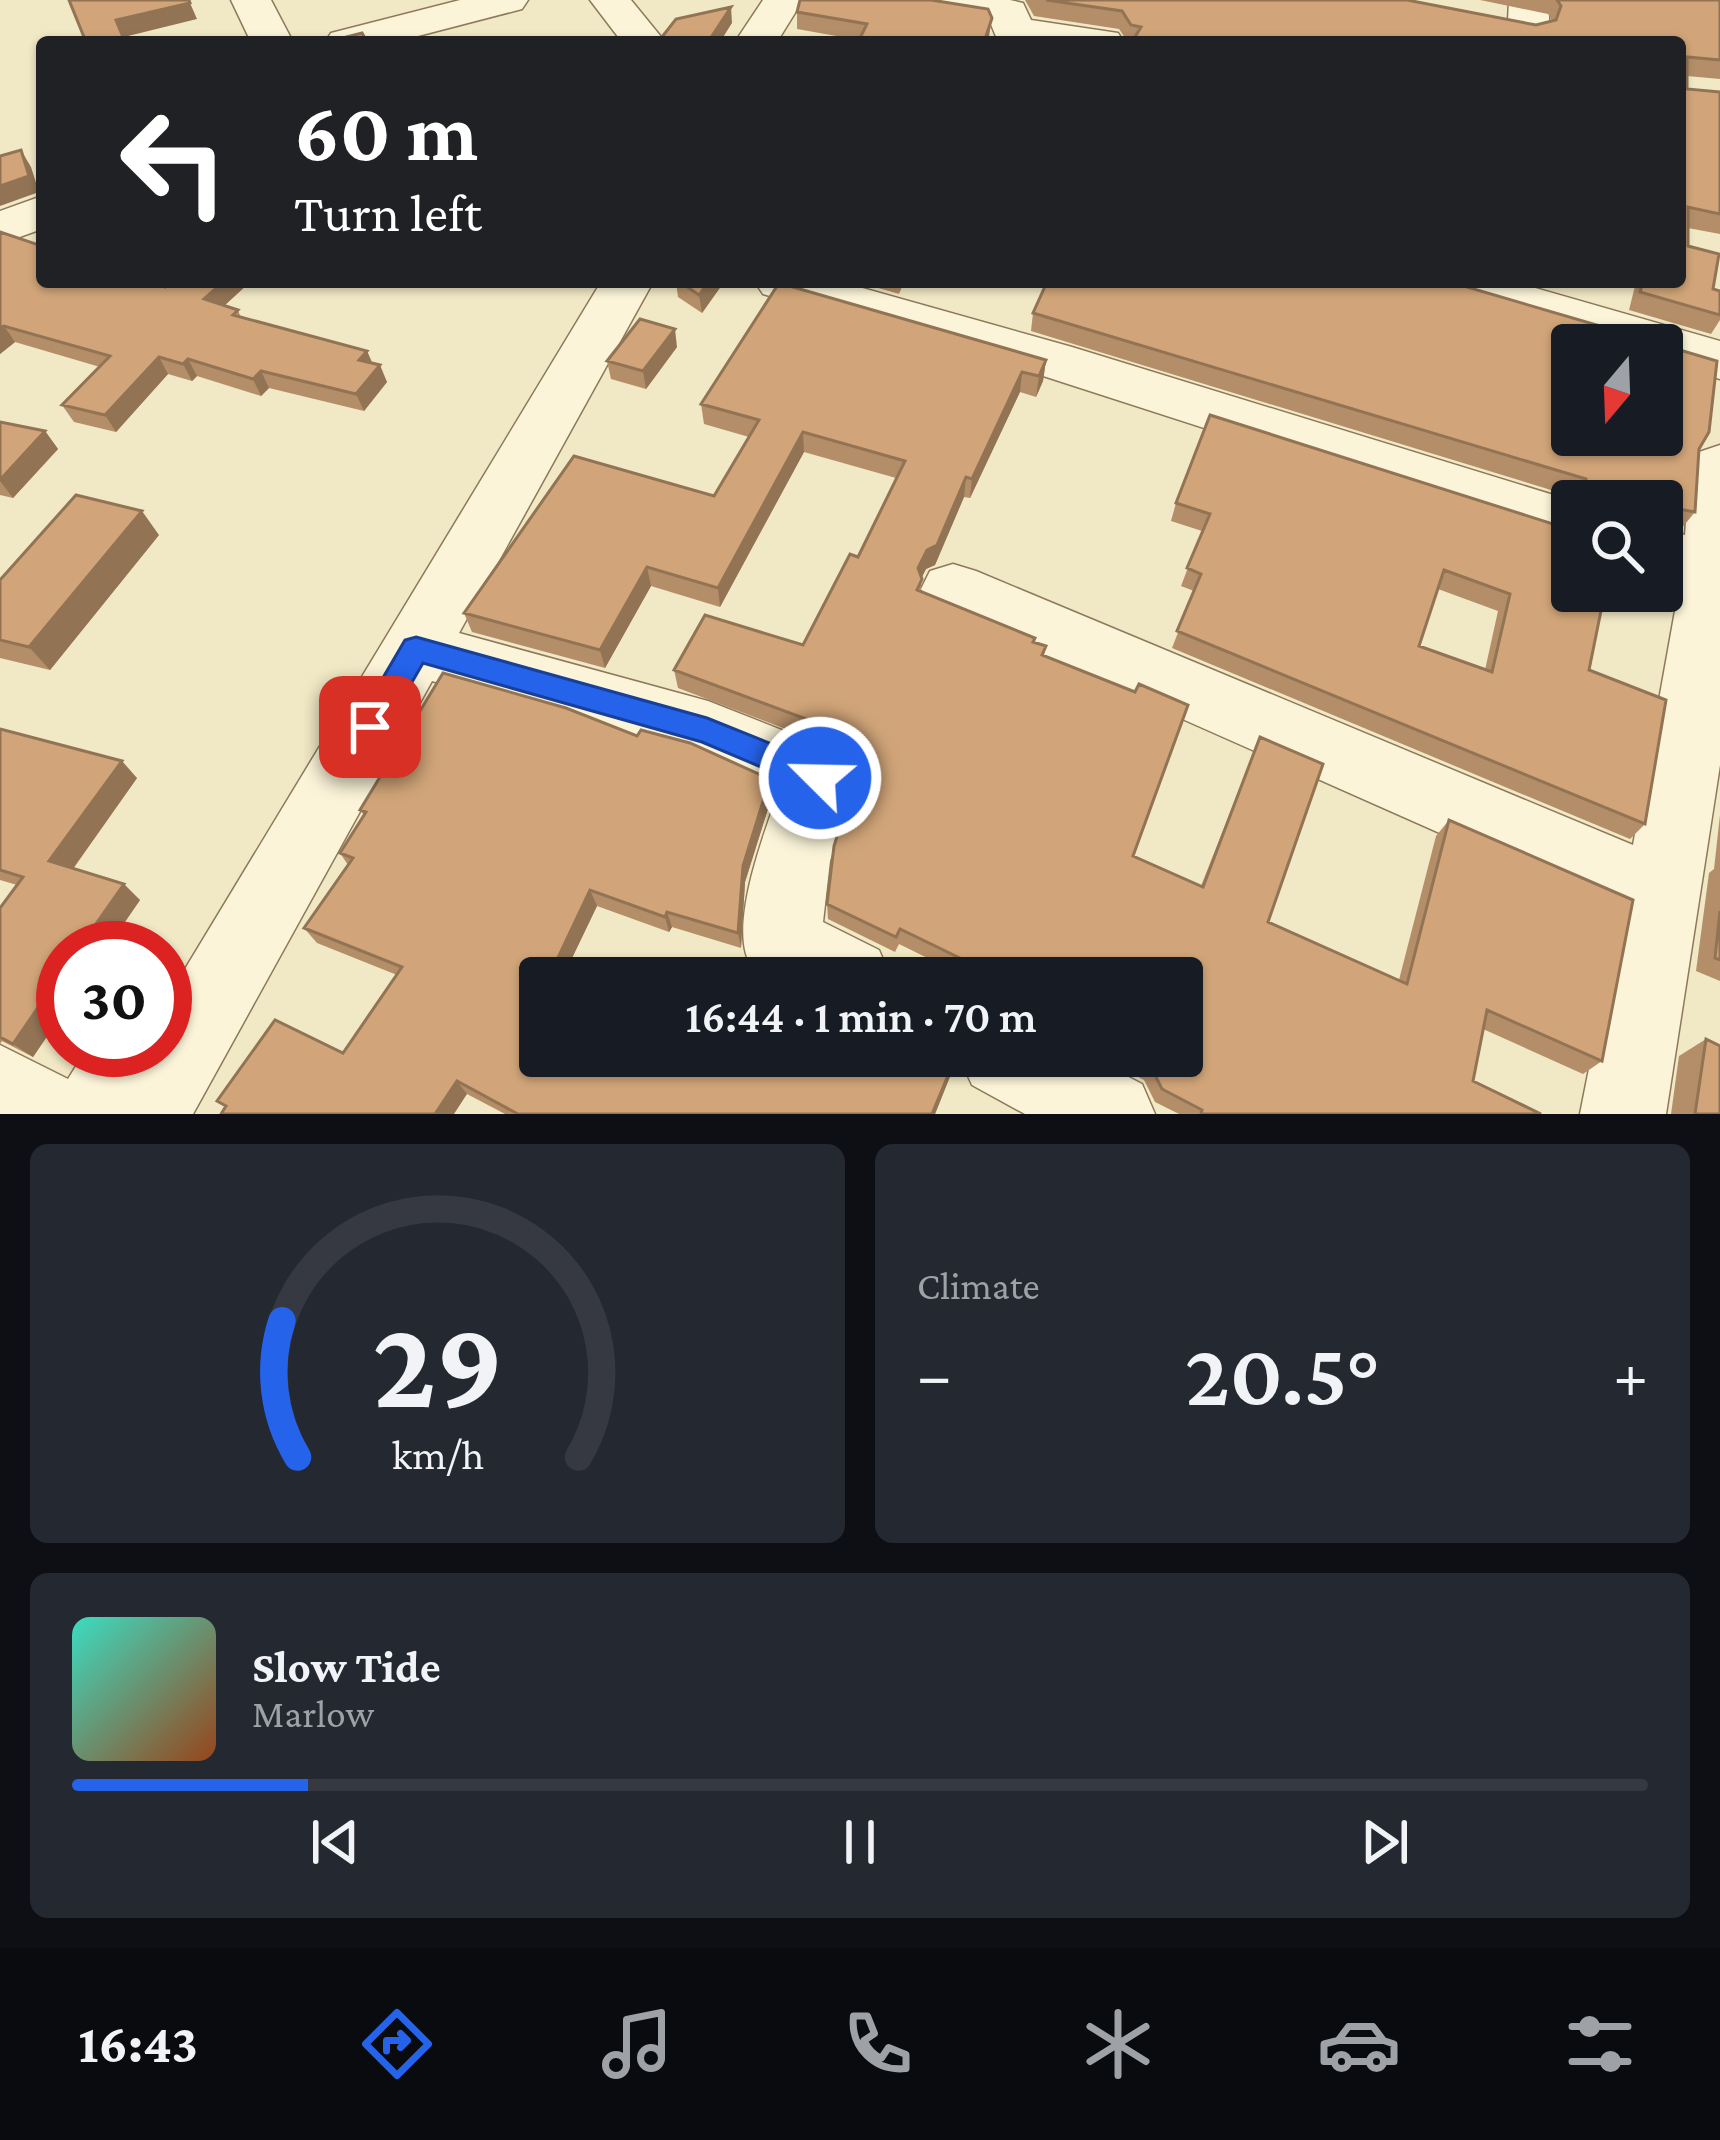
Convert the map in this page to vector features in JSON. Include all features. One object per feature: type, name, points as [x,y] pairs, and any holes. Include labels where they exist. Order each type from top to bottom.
[{"type":"street","points":[[251,0],[269,36]]},
{"type":"street","points":[[361,36],[429,9],[508,0]]},
{"type":"street","points":[[610,0],[638,36]]},
{"type":"street","points":[[760,36],[782,0]]},
{"type":"street","points":[[777,36],[799,0]]},
{"type":"street","points":[[907,0],[1009,13],[1012,30],[1058,36]]},
{"type":"street","points":[[1484,17],[1528,23]]},
{"type":"street","points":[[0,229],[36,214]]},
{"type":"street","points":[[192,956],[601,288]]},
{"type":"street","points":[[146,1114],[624,288]]},
{"type":"street","points":[[802,288],[1053,360],[1551,517]]},
{"type":"street","points":[[1481,288],[1720,360]]},
{"type":"street","points":[[1623,1114],[1684,863],[1688,561],[1719,482]]},
{"type":"street","points":[[953,589],[1684,863]]},
{"type":"street","points":[[416,649],[707,731],[820,778],[792,861],[782,942],[811,957]]},
{"type":"street","points":[[95,1114],[118,1077]]},
{"type":"street","points":[[1041,1077],[1112,1114]]},
{"type":"street","points":[[0,1088],[46,1114]]},
{"type":"building","points":[[69,0],[190,3],[116,20],[123,36],[84,36]]},
{"type":"building","points":[[800,0],[931,0],[988,9],[992,18],[986,36],[861,36],[867,24],[797,12]]},
{"type":"building","points":[[1046,0],[1407,0],[1536,25],[1556,20],[1561,6],[1557,0],[1720,0],[1720,60],[1687,57],[1687,89],[1720,92],[1720,214],[1688,207],[1688,246],[1719,254],[1713,289],[1720,291],[1720,315],[1640,292],[1641,288],[1686,288],[1686,36],[1136,36],[1141,27],[1131,25],[1122,11]]},
{"type":"building","points":[[731,7],[712,36],[663,36],[676,19]]},
{"type":"building","points":[[21,150],[29,176],[0,186],[0,156]]},
{"type":"building","points":[[0,232],[36,244],[36,288],[216,288],[204,299],[238,310],[233,315],[367,351],[359,360],[380,365],[356,394],[261,371],[253,379],[188,359],[183,364],[159,357],[105,415],[62,405],[110,356],[0,328]]},
{"type":"building","points":[[776,288],[796,288],[1046,360],[1039,376],[1022,372],[972,479],[966,477],[937,545],[927,550],[918,568],[922,579],[917,590],[1035,638],[1033,642],[1046,646],[1042,655],[1135,692],[1139,684],[1188,705],[1133,856],[1203,887],[1260,737],[1323,764],[1268,922],[1407,984],[1449,820],[1633,900],[1602,1061],[1487,1010],[1473,1081],[1541,1114],[1201,1114],[1202,1110],[1162,1089],[1156,1077],[1203,1077],[1203,957],[958,957],[900,929],[896,937],[827,904],[834,846],[860,762],[849,735],[674,670],[705,615],[803,645],[850,554],[858,557],[905,461],[803,432],[718,588],[647,567],[600,650],[464,613],[574,456],[714,496],[759,420],[701,404]]},
{"type":"building","points":[[1044,288],[1470,288],[1593,324],[1551,324],[1551,456],[1683,456],[1683,351],[1717,361],[1709,432],[1699,449],[1695,512],[1683,510],[1683,480],[1586,480],[1033,313]]},
{"type":"building","points":[[640,319],[675,329],[643,371],[607,361]]},
{"type":"building","points":[[1210,415],[1551,523],[1551,612],[1601,612],[1589,670],[1666,700],[1645,824],[1177,631],[1201,574],[1187,568],[1210,514],[1176,503]],"holes":[[[1444,570],[1510,594],[1492,672],[1419,646]]]},
{"type":"building","points":[[0,422],[45,431],[0,480]]},
{"type":"building","points":[[76,495],[142,511],[29,647],[0,640],[0,580]]},
{"type":"building","points":[[443,673],[566,708],[637,736],[641,730],[690,743],[770,779],[743,866],[738,933],[667,912],[665,917],[590,890],[558,957],[519,957],[519,1077],[947,1077],[932,1114],[518,1114],[457,1081],[435,1114],[221,1114],[226,1106],[217,1101],[275,1020],[343,1053],[402,967],[304,928],[353,858],[340,853],[366,812],[360,810]]},
{"type":"building","points":[[0,729],[122,761],[49,861],[124,884],[98,921],[36,921],[36,1010],[13,1044],[0,1037],[0,908],[23,877],[0,870]]},
{"type":"building","points":[[1720,911],[1720,960],[1715,958]]},
{"type":"building","points":[[1706,1039],[1720,1046],[1720,1114],[1695,1114]]},
{"type":"route","points":[[370,727],[416,649],[707,731],[820,778]]}]
